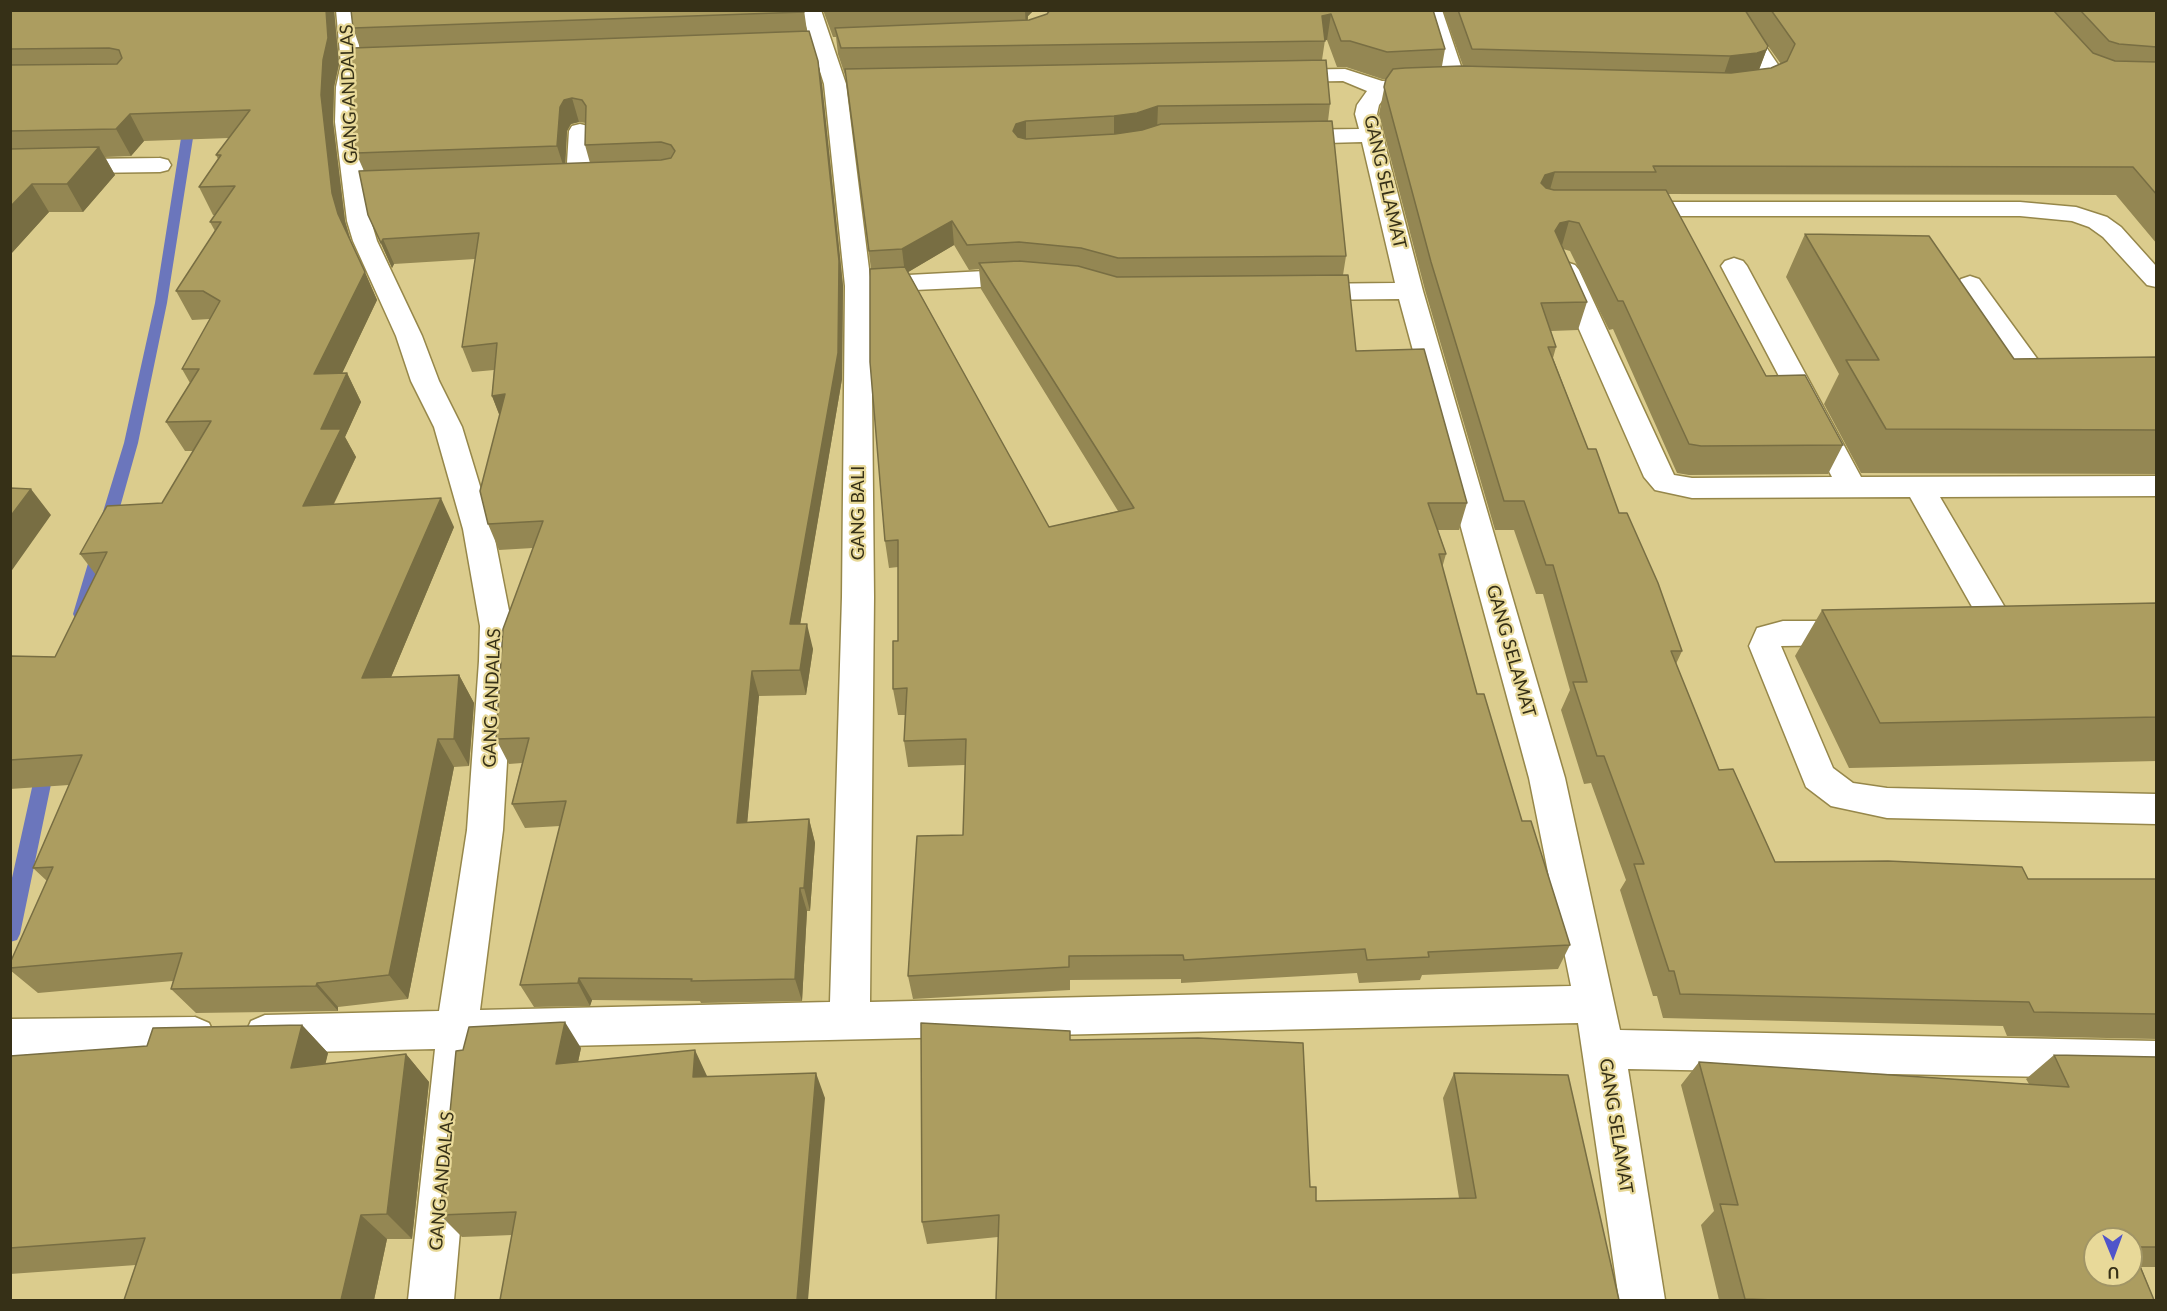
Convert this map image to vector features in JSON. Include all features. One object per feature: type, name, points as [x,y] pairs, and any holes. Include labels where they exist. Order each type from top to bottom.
[{"type":"street","name":"GANG ANDALAS","points":[[346,10],[363,64],[346,87],[346,122],[365,186],[359,221],[365,241],[409,336],[425,381],[448,427],[478,529],[496,626],[496,661],[485,830],[457,1029],[431,1300]]},
{"type":"street","name":"GANG BALI","points":[[811,10],[822,45],[846,84],[858,286],[858,585],[850,1021]]},
{"type":"street","name":"GANG SELAMAT","points":[[1432,10],[1468,85],[1380,88],[1368,105],[1366,114],[1410,291],[1547,778],[1604,1050],[1642,1300]]},
{"type":"street","points":[[1721,91],[1752,88],[1767,82],[1772,72],[1731,10]]},
{"type":"street","points":[[1264,76],[1345,75],[1380,88]]},
{"type":"street","points":[[554,180],[589,179],[580,131]]},
{"type":"street","points":[[1266,137],[1372,135]]},
{"type":"street","points":[[10,167],[160,165]]},
{"type":"street","points":[[1607,209],[2019,208],[2054,211],[2076,214],[2098,222],[2112,232],[2157,280]]},
{"type":"street","points":[[1561,258],[1659,477],[1665,483],[1692,488],[2157,486]]},
{"type":"street","points":[[1734,266],[1852,487]]},
{"type":"street","points":[[858,286],[1020,277],[1047,279]]},
{"type":"street","points":[[1970,284],[2038,377],[2048,381],[2087,381]]},
{"type":"street","points":[[1283,292],[1410,291]]},
{"type":"street","points":[[1919,487],[2016,633],[1970,633]]},
{"type":"street","points":[[1888,633],[1783,633],[1769,637],[1766,642],[1765,646],[1820,777],[1831,788],[1844,796],[1887,803],[2157,809]]},
{"type":"street","points":[[10,1038],[51,1040],[1595,1004]]},
{"type":"street","points":[[1604,1050],[2157,1060]]},
{"type":"building","points":[[10,10],[326,10],[328,38],[323,60],[321,95],[332,193],[338,214],[365,272],[314,374],[347,373],[321,429],[341,429],[303,506],[441,498],[362,678],[459,675],[454,739],[438,739],[389,975],[317,983],[316,986],[171,989],[182,953],[10,968],[10,963],[53,867],[33,868],[82,755],[10,760],[10,656],[55,657],[107,552],[80,554],[107,506],[162,503],[211,421],[166,422],[199,369],[182,369],[220,301],[203,291],[176,291],[221,222],[210,222],[235,186],[199,187],[221,155],[216,155],[250,110],[130,114],[116,129],[10,131],[10,65],[117,64],[122,58],[119,50],[109,48],[10,49]]},
{"type":"building","points":[[351,10],[804,10],[804,12],[353,28]]},
{"type":"building","points":[[1050,10],[1433,10],[1445,49],[1387,52],[1350,41],[1341,41],[1331,14],[1322,16],[1325,41],[841,48],[835,28],[1029,20],[1047,14]]},
{"type":"building","points":[[1458,10],[1745,10],[1768,46],[1766,50],[1757,53],[1730,56],[1472,49]]},
{"type":"building","points":[[1771,10],[2053,10],[2093,53],[2115,61],[2157,62],[2157,195],[2133,167],[1653,166],[1656,172],[1555,172],[1545,175],[1541,183],[1546,188],[1554,190],[1666,190],[1766,376],[1805,375],[1843,445],[1701,446],[1689,444],[1623,301],[1618,301],[1579,223],[1569,221],[1560,223],[1555,231],[1587,302],[1541,303],[1556,347],[1548,347],[1588,449],[1596,449],[1619,513],[1627,513],[1658,583],[1682,651],[1671,651],[1719,770],[1733,769],[1775,862],[1888,861],[2022,867],[2028,879],[2157,879],[2157,1014],[2034,1012],[2029,1002],[1680,994],[1674,971],[1669,971],[1634,864],[1644,864],[1604,756],[1597,756],[1573,682],[1587,682],[1553,565],[1546,565],[1524,501],[1504,501],[1431,262],[1384,87],[1393,69],[1405,68],[1462,66],[1731,73],[1771,68],[1787,61],[1795,44]]},
{"type":"building","points":[[2080,10],[2157,10],[2157,47],[2109,41]]},
{"type":"building","points":[[809,31],[818,61],[839,261],[838,353],[790,624],[807,624],[800,670],[752,671],[737,823],[809,819],[804,888],[800,888],[795,979],[691,981],[692,979],[579,978],[578,983],[520,985],[566,801],[512,804],[529,738],[496,739],[503,629],[543,521],[488,524],[480,491],[505,394],[492,396],[497,343],[462,347],[479,233],[383,239],[381,243],[368,215],[359,171],[661,160],[671,158],[675,151],[671,145],[661,142],[585,145],[586,106],[582,100],[572,98],[564,100],[560,107],[557,146],[356,153],[349,98],[353,48]]},
{"type":"building","points":[[1326,60],[1330,104],[1158,106],[1137,113],[1114,116],[1026,121],[1016,124],[1013,131],[1018,137],[1026,139],[1115,134],[1142,130],[1161,124],[1332,121],[1346,256],[1118,258],[1081,248],[1019,242],[967,245],[952,221],[902,249],[869,251],[845,69]]},
{"type":"building","points":[[99,147],[67,184],[32,184],[10,207],[10,149]]},
{"type":"building","points":[[1805,234],[1929,236],[2014,359],[2157,357],[2157,430],[1886,429],[1846,360],[1879,360]]},
{"type":"building","points":[[1019,261],[1078,266],[1117,277],[1348,275],[1356,351],[1424,349],[1467,503],[1428,503],[1446,554],[1439,554],[1477,694],[1484,694],[1522,821],[1531,821],[1570,945],[1428,952],[1429,957],[1367,960],[1365,949],[1184,960],[1183,955],[1069,956],[1069,967],[908,976],[917,836],[963,835],[966,739],[904,741],[907,688],[893,689],[893,641],[898,641],[898,540],[885,541],[870,362],[870,269],[905,267],[1049,527],[1134,508],[979,263]]},
{"type":"building","points":[[10,488],[31,489],[10,517]]},
{"type":"building","points":[[2157,603],[2157,717],[1880,723],[1822,610]]},
{"type":"building","points":[[565,1022],[556,1064],[695,1050],[693,1077],[816,1073],[797,1300],[500,1300],[516,1212],[440,1215],[456,1051],[463,1050],[469,1027]]},
{"type":"building","points":[[921,1023],[1070,1031],[1070,1040],[1198,1038],[1303,1043],[1310,1187],[1316,1187],[1316,1201],[1476,1198],[1454,1073],[1568,1075],[1619,1300],[996,1300],[999,1215],[922,1222]]},
{"type":"building","points":[[302,1025],[291,1068],[406,1054],[387,1214],[361,1215],[341,1300],[124,1300],[145,1238],[10,1248],[10,1056],[147,1046],[153,1028]]},
{"type":"building","points":[[2054,1055],[2157,1057],[2157,1247],[2143,1247],[2143,1227],[2083,1227],[2083,1287],[2143,1287],[2143,1274],[2154,1300],[1745,1299],[1720,1204],[1738,1205],[1699,1062],[2069,1087]]},
{"type":"waterway","points":[[107,525],[131,443],[161,303],[190,119]]},
{"type":"waterway","points":[[81,614],[100,550]]},
{"type":"waterway","points":[[10,934],[46,765]]}]
